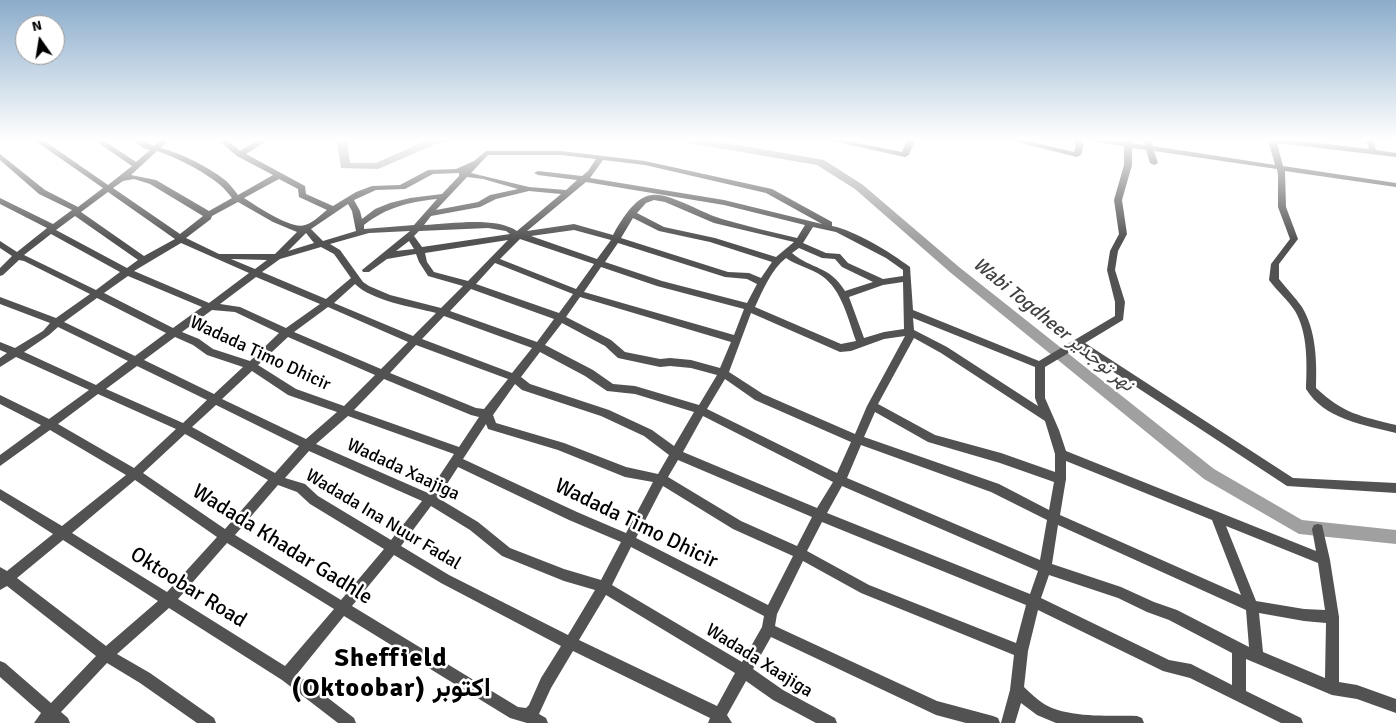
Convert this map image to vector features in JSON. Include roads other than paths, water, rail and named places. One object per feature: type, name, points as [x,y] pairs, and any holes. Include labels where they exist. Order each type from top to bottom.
[{"type":"street","points":[[21,174],[42,192],[77,211],[144,260]]},
{"type":"street","points":[[89,174],[181,238],[254,274],[416,341],[515,378],[526,387],[605,413],[648,433],[676,454],[819,516],[1054,610],[1168,666],[1190,671],[1208,678],[1238,696],[1296,723]]},
{"type":"street","points":[[0,273],[26,248],[110,188],[127,174]]},
{"type":"street","points":[[209,174],[222,182],[238,198],[282,223],[296,229],[306,228]]},
{"type":"street","points":[[274,174],[302,188],[302,195],[333,209]]},
{"type":"street","points":[[0,461],[277,257],[306,228],[316,223],[333,209],[349,199],[375,188],[402,187],[428,174]]},
{"type":"street","points":[[462,174],[529,189],[567,192]]},
{"type":"street","points":[[545,174],[586,178],[632,188],[712,200],[839,230]]},
{"type":"street","points":[[46,718],[106,655],[169,600],[278,480],[307,445],[345,412],[518,235],[589,174]]},
{"type":"street","points":[[693,174],[769,191],[889,256],[907,269],[908,312],[911,333],[872,406],[856,439],[854,449],[840,480],[819,516],[771,613],[768,629],[744,671],[720,720]]},
{"type":"street","points":[[1040,365],[1120,318],[1120,302],[1110,270],[1114,251],[1123,234],[1118,200],[1126,174]]},
{"type":"street","points":[[1281,174],[1282,207],[1294,239],[1276,264],[1274,280],[1302,315],[1312,372],[1311,389],[1329,406],[1352,418],[1396,429]]},
{"type":"street","points":[[1319,174],[1396,185]]},
{"type":"street","points":[[120,180],[134,176],[154,182],[208,215]]},
{"type":"street","points":[[0,363],[46,333],[57,322],[126,272],[181,238],[188,230],[208,217],[208,215],[278,176]]},
{"type":"street","points":[[209,723],[145,678],[106,655],[2,579],[63,533],[135,474],[186,429],[214,398],[286,332],[328,303],[383,256],[410,236],[444,196],[466,176]]},
{"type":"street","points":[[430,214],[480,204],[492,197],[529,189]]},
{"type":"street","points":[[216,256],[277,257],[323,244],[360,229],[380,210],[390,206],[444,196]]},
{"type":"street","points":[[287,675],[393,547],[430,499],[487,414],[578,293],[616,238],[622,226],[643,201],[648,198],[656,198],[683,205],[717,221],[799,243],[825,256],[837,256],[845,265],[882,282]]},
{"type":"street","points":[[349,199],[356,211],[360,229]]},
{"type":"street","points":[[0,201],[126,272],[208,306],[237,309],[316,347],[474,412],[487,414]]},
{"type":"street","points":[[632,214],[662,229],[793,260],[826,275],[836,284],[861,343]]},
{"type":"street","points":[[528,716],[534,710],[546,682],[604,587],[661,479],[723,373],[748,308],[754,302],[762,283],[782,258],[799,243],[812,224]]},
{"type":"street","points":[[360,229],[488,225],[509,229],[518,235],[660,284],[740,304],[840,348],[848,348],[886,335],[911,333],[944,350],[1049,418]]},
{"type":"street","points":[[383,256],[574,227],[616,238],[728,275],[748,276],[762,283]]},
{"type":"street","points":[[306,228],[317,241],[337,252],[361,274]]},
{"type":"street","points":[[410,236],[420,250],[423,262],[431,274],[559,317],[608,343],[622,355],[660,363],[691,364],[723,373],[759,398],[856,439],[995,488],[1052,517],[1252,606],[1304,615],[1333,617]]},
{"type":"street","name":"Wadada Timo Dhicir","points":[[0,244],[18,257],[26,258],[58,276],[97,293],[174,333],[196,342],[210,352],[250,365],[292,392],[459,456],[573,516],[629,540],[771,613]]},
{"type":"street","points":[[495,260],[578,293],[737,340]]},
{"type":"street","points":[[361,274],[360,284],[386,297],[443,312],[538,346],[589,373],[611,388],[635,390],[700,410],[840,480],[1045,568],[1121,593],[1172,614],[1239,649],[1332,688],[1357,692],[1396,706]]},
{"type":"street","points":[[842,296],[882,282],[907,278]]},
{"type":"street","name":"Wadada Xaajiga","points":[[0,300],[57,322],[307,445],[430,499],[474,526],[506,552],[564,575],[604,587],[744,671],[778,695],[830,723]]},
{"type":"street","points":[[908,312],[1040,365]]},
{"type":"street","points":[[1077,343],[1291,484],[1396,488]]},
{"type":"street","name":"Wadada Ina Nuur Fadal","points":[[0,346],[14,354],[97,388],[186,429],[278,480],[300,488],[314,500],[445,579],[720,720]]},
{"type":"street","points":[[1008,723],[1033,602],[1045,568],[1052,517],[1060,479],[1061,454],[1040,398],[1040,365]]},
{"type":"street","name":"Wadada Khadar Gadhle","points":[[0,399],[49,424],[135,474],[226,536],[515,713],[528,716],[542,723]]},
{"type":"street","points":[[872,406],[932,439],[1001,458],[1060,479]]},
{"type":"street","points":[[487,414],[492,426],[560,446],[625,472],[661,479],[737,525],[801,554],[865,589],[1022,651]]},
{"type":"street","points":[[1061,454],[1324,560]]},
{"type":"street","name":"Oktoobar Road","points":[[0,494],[287,675],[349,723]]},
{"type":"street","points":[[1216,516],[1252,606],[1257,656]]},
{"type":"street","points":[[1318,529],[1333,617],[1332,688]]},
{"type":"street","points":[[768,629],[936,708],[993,723]]},
{"type":"street","points":[[1238,696],[1239,649]]},
{"type":"street","points":[[0,668],[46,718],[63,723]]},
{"type":"street","points":[[1016,690],[1030,702],[1050,714],[1070,720],[1137,723]]},
{"type":"waterway","name":"Wabi Togdheer نهر توجدير","points":[[838,174],[859,187],[955,270],[1209,474],[1299,527],[1396,537]]},
{"type":"district","name":"Sheffield (Oktoobar) اكتوبر","points":[[391,674]]}]
